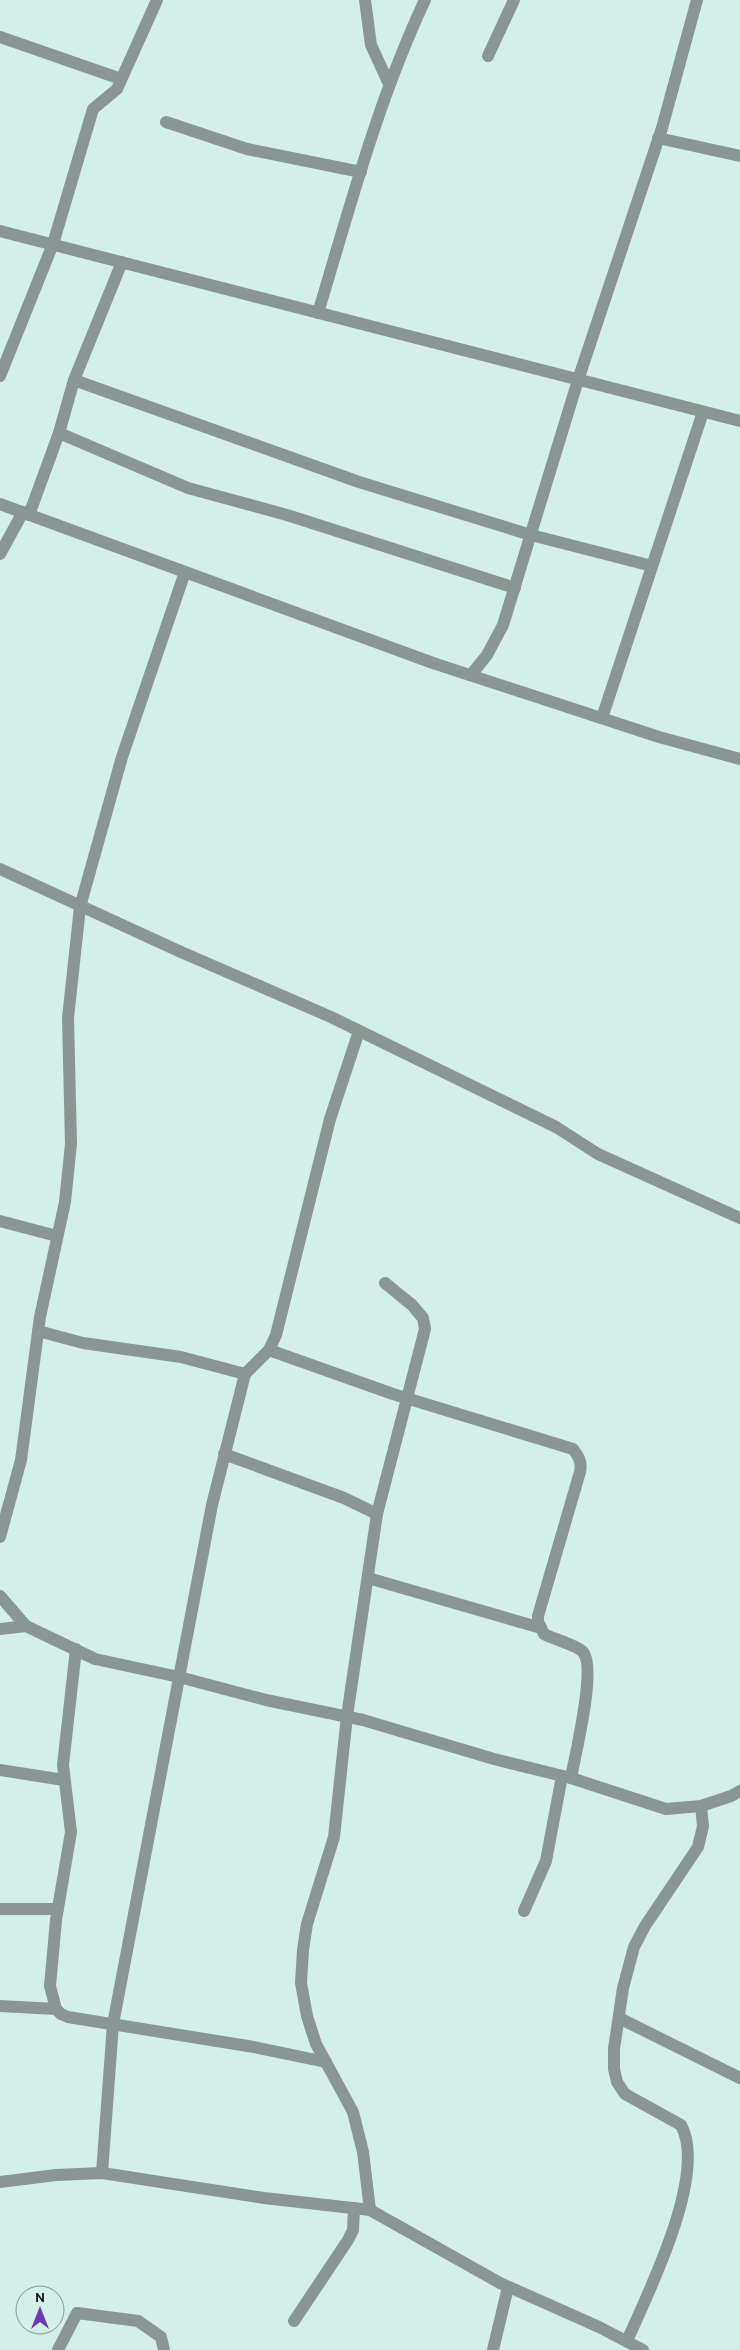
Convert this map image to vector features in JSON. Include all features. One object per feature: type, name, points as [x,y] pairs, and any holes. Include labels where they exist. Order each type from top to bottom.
[{"type":"street","points":[[365,0],[371,45],[389,84]]},
{"type":"street","points":[[318,313],[389,84],[425,0]]},
{"type":"street","points":[[488,56],[514,0]]},
{"type":"street","points":[[471,675],[487,655],[503,626],[578,380],[658,138],[697,0]]},
{"type":"street","points":[[0,376],[53,244],[93,110],[118,89],[155,1]]},
{"type":"street","points":[[0,37],[121,80]]},
{"type":"street","points":[[166,122],[247,149],[361,172]]},
{"type":"street","points":[[658,138],[740,156]]},
{"type":"street","points":[[0,231],[740,421]]},
{"type":"street","points":[[0,554],[26,514],[58,434],[74,380],[122,262]]},
{"type":"street","points":[[74,380],[359,482],[531,535],[652,566]]},
{"type":"street","points":[[602,718],[703,412]]},
{"type":"street","points":[[58,434],[188,488],[287,515],[515,588]]},
{"type":"street","points":[[0,504],[471,675],[659,737],[740,759]]},
{"type":"street","points":[[0,1537],[21,1460],[38,1331],[65,1202],[71,1144],[68,1018],[80,907],[122,757],[185,572]]},
{"type":"street","points":[[0,869],[80,907],[359,1031],[556,1127],[598,1154],[740,1218]]},
{"type":"street","points":[[102,2173],[112,2024],[212,1505],[245,1374],[269,1350],[276,1335],[330,1119],[359,1031]]},
{"type":"street","points":[[0,1221],[57,1236]]},
{"type":"street","points":[[370,2210],[364,2152],[353,2112],[316,2044],[307,2016],[301,1984],[307,1924],[334,1837],[347,1716],[377,1514],[425,1329],[423,1318],[412,1305],[384,1283]]},
{"type":"street","points":[[38,1331],[83,1343],[181,1357],[245,1374]]},
{"type":"street","points":[[269,1350],[406,1398],[573,1449],[578,1455],[581,1465],[580,1472],[538,1616],[540,1628],[544,1634],[582,1651],[586,1657],[589,1682],[546,1861],[524,1911]]},
{"type":"street","points":[[224,1454],[344,1498],[377,1514]]},
{"type":"street","points":[[368,1578],[540,1628]]},
{"type":"street","points":[[0,1596],[26,1626],[95,1659],[179,1677],[266,1700],[347,1716],[494,1759],[567,1777],[666,1809],[701,1806],[732,1796],[740,1791]]},
{"type":"street","points":[[0,1629],[26,1626]]},
{"type":"street","points":[[76,1650],[64,1745],[64,1780],[71,1832],[58,1909],[50,1986],[56,2008],[61,2014],[68,2017],[254,2047],[326,2062]]},
{"type":"street","points":[[0,1770],[64,1780]]},
{"type":"street","points":[[627,2341],[668,2248],[677,2219],[688,2160],[685,2133],[681,2125],[625,2094],[617,2082],[614,2069],[614,2048],[618,2018],[623,1988],[634,1947],[645,1926],[692,1857],[701,1839],[703,1826],[701,1806]]},
{"type":"street","points":[[0,1909],[58,1909]]},
{"type":"street","points":[[0,2006],[56,2008]]},
{"type":"street","points":[[618,2018],[740,2078]]},
{"type":"street","points":[[0,2182],[56,2175],[102,2173],[264,2198],[370,2210],[508,2286],[599,2327],[643,2350]]},
{"type":"street","points":[[294,2321],[348,2240],[353,2230],[354,2208]]},
{"type":"street","points":[[493,2350],[508,2286]]},
{"type":"street","points":[[58,2350],[77,2313],[138,2321],[161,2338],[164,2350]]}]
